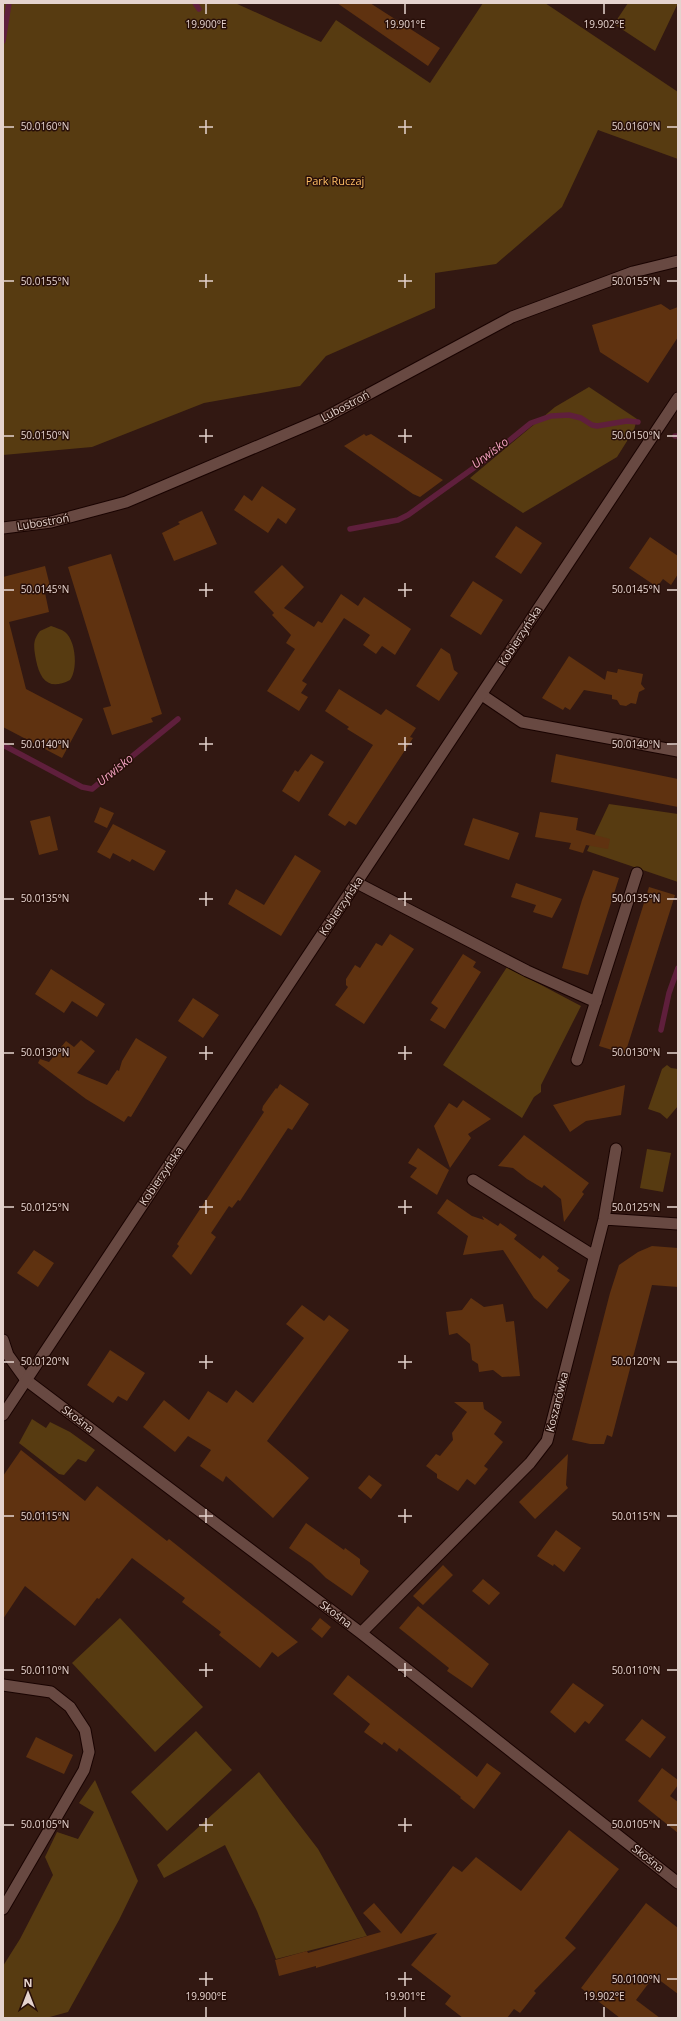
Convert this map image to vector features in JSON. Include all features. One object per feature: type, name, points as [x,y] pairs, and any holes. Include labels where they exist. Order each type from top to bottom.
[{"type":"street","name":"Lubostroń","points":[[3,528],[51,522],[126,502],[324,418],[512,317],[633,272],[678,261]]},
{"type":"street","name":"Kobierzyńska","points":[[3,1415],[482,695],[612,495],[678,398]]},
{"type":"street","points":[[482,695],[522,722],[678,752]]},
{"type":"street","points":[[577,1060],[636,873]]},
{"type":"street","points":[[357,882],[527,971],[596,1002]]},
{"type":"street","name":"Koszarówka","points":[[361,1633],[530,1463],[547,1441],[604,1219],[616,1149]]},
{"type":"street","points":[[473,1180],[594,1256]]},
{"type":"street","points":[[604,1219],[678,1224]]},
{"type":"street","name":"Skośna","points":[[3,1340],[8,1355],[26,1380],[361,1633],[678,1883]]},
{"type":"street","points":[[3,1685],[51,1692],[56,1695],[70,1707],[85,1730],[90,1752],[84,1770],[3,1909]]},
{"type":"green space","name":"Park Ruczaj","points":[[3,3],[235,3],[321,42],[336,20],[430,83],[483,3],[545,3],[678,92],[678,159],[598,130],[562,207],[496,264],[435,273],[435,308],[326,356],[300,386],[204,403],[92,447],[3,455]]},
{"type":"green space","points":[[628,3],[678,3],[655,51],[614,24]]},
{"type":"green space","points":[[589,387],[637,419],[634,430],[617,457],[523,513],[470,478],[555,407]]},
{"type":"green space","points":[[51,626],[65,632],[69,636],[74,648],[75,662],[73,675],[70,680],[63,683],[51,684],[47,682],[40,673],[36,660],[34,648],[37,635],[40,631]]},
{"type":"green space","points":[[609,804],[678,814],[678,882],[587,851]]},
{"type":"green space","points":[[507,967],[581,1006],[541,1085],[541,1092],[534,1097],[522,1118],[443,1065]]},
{"type":"green space","points":[[667,1065],[671,1068],[678,1069],[678,1106],[667,1119],[660,1113],[648,1109],[662,1069]]},
{"type":"green space","points":[[647,1149],[671,1153],[663,1192],[640,1188]]},
{"type":"green space","points":[[32,1419],[46,1428],[50,1422],[70,1432],[95,1450],[86,1462],[78,1459],[64,1475],[59,1474],[19,1443]]},
{"type":"green space","points":[[120,1618],[203,1707],[155,1752],[72,1663]]},
{"type":"green space","points":[[196,1731],[232,1770],[167,1831],[131,1792]]},
{"type":"green space","points":[[259,1772],[318,1849],[367,1936],[276,1959],[257,1911],[225,1845],[164,1878],[157,1865]]},
{"type":"green space","points":[[95,1780],[138,1881],[119,1920],[68,2012],[46,2018],[3,2018],[3,1966],[20,1939],[53,1875],[45,1857],[57,1832],[78,1839],[94,1812],[79,1803]]},
{"type":"building","points":[[337,3],[370,3],[440,48],[428,66]]},
{"type":"building","points":[[661,304],[670,310],[678,307],[678,337],[648,383],[600,352],[592,325]]},
{"type":"building","points":[[364,434],[366,436],[371,434],[443,480],[420,497],[413,494],[344,446]]},
{"type":"building","points":[[262,486],[296,509],[286,524],[278,518],[268,533],[234,510],[244,495],[252,501]]},
{"type":"building","points":[[202,511],[217,544],[174,561],[162,533],[180,524],[178,522]]},
{"type":"building","points":[[516,526],[542,543],[521,574],[495,557]]},
{"type":"building","points":[[650,537],[678,556],[678,574],[671,585],[663,579],[657,587],[629,568]]},
{"type":"building","points":[[111,554],[162,714],[151,718],[153,722],[112,735],[103,708],[111,706],[68,567]]},
{"type":"building","points":[[282,565],[304,587],[284,608],[314,627],[318,621],[322,623],[341,594],[358,606],[364,597],[411,629],[395,655],[382,646],[376,654],[363,645],[370,635],[344,618],[302,681],[307,684],[301,693],[308,697],[299,711],[267,691],[295,649],[286,643],[291,635],[272,615],[274,613],[254,592]]},
{"type":"building","points":[[45,566],[50,586],[44,588],[49,612],[9,622],[26,689],[83,719],[62,758],[3,727],[3,577]]},
{"type":"building","points":[[473,581],[503,600],[481,635],[450,616]]},
{"type":"building","points":[[441,648],[450,654],[454,670],[458,673],[439,701],[416,686]]},
{"type":"building","points":[[569,656],[605,680],[607,671],[617,673],[618,669],[643,674],[641,684],[645,689],[639,692],[636,704],[631,703],[626,706],[620,705],[617,700],[612,699],[612,695],[584,690],[570,710],[565,707],[563,710],[542,698]]},
{"type":"building","points":[[339,689],[381,715],[386,709],[416,728],[410,737],[413,738],[356,825],[349,821],[345,826],[328,815],[373,745],[347,729],[349,727],[325,711]]},
{"type":"building","points":[[311,754],[324,762],[299,802],[282,791],[295,770],[298,772]]},
{"type":"building","points":[[556,754],[678,779],[678,807],[551,782]]},
{"type":"building","points":[[100,807],[114,813],[107,828],[94,822]]},
{"type":"building","points":[[540,812],[578,818],[576,830],[610,839],[608,849],[586,845],[583,853],[569,849],[571,843],[535,837]]},
{"type":"building","points":[[50,816],[58,850],[39,855],[30,821]]},
{"type":"building","points":[[473,818],[519,833],[509,860],[464,845]]},
{"type":"building","points":[[113,824],[166,851],[154,871],[132,859],[130,862],[113,853],[110,859],[97,852]]},
{"type":"building","points":[[295,855],[321,871],[281,936],[228,904],[236,889],[264,905]]},
{"type":"building","points":[[593,870],[619,878],[588,975],[562,968],[582,900]]},
{"type":"building","points":[[516,883],[562,899],[552,918],[533,912],[536,905],[511,897]]},
{"type":"building","points":[[649,887],[675,895],[625,1054],[599,1046]]},
{"type":"building","points":[[390,934],[414,949],[364,1024],[335,1005],[348,987],[346,985],[346,979],[355,965],[360,968],[376,943],[382,946]]},
{"type":"building","points":[[463,954],[476,962],[473,967],[481,972],[445,1029],[430,1020],[438,1008],[431,1003]]},
{"type":"building","points":[[51,969],[105,1004],[97,1017],[72,1001],[64,1013],[35,994]]},
{"type":"building","points":[[193,998],[219,1015],[203,1038],[178,1021]]},
{"type":"building","points":[[136,1038],[167,1057],[131,1117],[128,1116],[124,1122],[86,1099],[38,1063],[40,1059],[49,1062],[66,1041],[74,1047],[81,1040],[95,1051],[77,1073],[107,1085],[117,1070],[119,1071],[122,1061]]},
{"type":"building","points":[[280,1084],[309,1104],[292,1130],[288,1128],[240,1201],[238,1200],[232,1208],[229,1206],[211,1233],[216,1237],[191,1275],[172,1256],[179,1246],[177,1244],[264,1112],[262,1110],[263,1106]]},
{"type":"building","points":[[625,1085],[621,1115],[586,1121],[570,1132],[553,1105]]},
{"type":"building","points":[[463,1100],[491,1119],[468,1134],[471,1138],[450,1168],[434,1126],[449,1103],[457,1108]]},
{"type":"building","points":[[524,1135],[589,1183],[582,1192],[584,1194],[564,1222],[561,1199],[544,1185],[542,1188],[513,1168],[498,1166]]},
{"type":"building","points":[[418,1148],[449,1170],[437,1195],[410,1177],[417,1168],[408,1163]]},
{"type":"building","points":[[447,1199],[472,1216],[484,1220],[482,1216],[498,1226],[500,1223],[517,1235],[514,1239],[540,1259],[543,1255],[559,1268],[557,1271],[570,1280],[547,1309],[534,1298],[503,1250],[463,1255],[468,1236],[437,1213]]},
{"type":"building","points":[[652,1246],[678,1248],[678,1287],[652,1285],[612,1437],[607,1435],[604,1444],[590,1444],[572,1440],[610,1293],[619,1265],[638,1252]]},
{"type":"building","points":[[34,1250],[54,1263],[38,1287],[17,1273]]},
{"type":"building","points":[[471,1298],[484,1307],[503,1304],[506,1322],[514,1321],[520,1376],[502,1377],[493,1370],[479,1372],[478,1364],[472,1360],[470,1344],[457,1333],[449,1335],[446,1312],[462,1310]]},
{"type":"building","points":[[302,1305],[324,1321],[329,1315],[349,1330],[267,1441],[309,1478],[273,1518],[226,1476],[223,1482],[200,1466],[211,1450],[188,1436],[175,1452],[143,1427],[164,1400],[189,1420],[208,1391],[227,1403],[236,1390],[253,1403],[304,1338],[286,1324]]},
{"type":"building","points":[[110,1350],[145,1373],[127,1401],[118,1396],[113,1403],[87,1385]]},
{"type":"building","points":[[454,1402],[483,1402],[484,1409],[502,1422],[494,1434],[503,1442],[484,1466],[488,1469],[475,1485],[467,1479],[458,1491],[437,1478],[437,1474],[426,1466],[436,1454],[440,1456],[453,1440],[452,1433],[467,1412]]},
{"type":"building","points":[[21,1450],[85,1501],[97,1486],[167,1541],[169,1539],[298,1642],[278,1657],[272,1652],[260,1668],[219,1635],[221,1632],[182,1602],[185,1598],[132,1558],[75,1626],[25,1586],[3,1619],[3,1476]]},
{"type":"building","points":[[568,1454],[566,1485],[568,1488],[535,1519],[519,1502]]},
{"type":"building","points":[[369,1475],[382,1485],[371,1499],[358,1488]]},
{"type":"building","points":[[306,1523],[344,1550],[345,1548],[360,1559],[360,1564],[369,1571],[352,1596],[326,1578],[312,1564],[289,1548]]},
{"type":"building","points":[[556,1530],[581,1548],[564,1572],[554,1564],[553,1566],[537,1556]]},
{"type":"building","points":[[443,1565],[453,1575],[423,1605],[413,1596]]},
{"type":"building","points":[[483,1579],[500,1593],[489,1605],[472,1591]]},
{"type":"building","points":[[418,1606],[489,1664],[472,1688],[447,1671],[449,1668],[399,1628]]},
{"type":"building","points":[[320,1618],[331,1627],[322,1638],[311,1629]]},
{"type":"building","points":[[348,1675],[477,1777],[487,1763],[501,1773],[474,1809],[399,1748],[397,1752],[384,1742],[382,1745],[364,1732],[370,1724],[333,1694]]},
{"type":"building","points":[[573,1683],[604,1705],[589,1724],[585,1721],[575,1733],[550,1712]]},
{"type":"building","points":[[642,1719],[666,1737],[650,1758],[625,1740]]},
{"type":"building","points":[[36,1737],[73,1755],[64,1774],[26,1757]]},
{"type":"building","points":[[662,1768],[678,1780],[678,1785],[670,1796],[678,1802],[678,1833],[638,1801]]},
{"type":"building","points":[[569,1830],[619,1869],[565,1938],[576,1948],[534,1991],[536,1993],[520,2013],[514,2009],[507,2018],[463,2018],[445,2004],[451,1996],[411,1965],[437,1933],[316,1968],[316,1966],[279,1976],[275,1960],[307,1951],[308,1953],[381,1932],[363,1913],[374,1903],[401,1934],[453,1866],[462,1872],[476,1857],[521,1891]]},
{"type":"building","points":[[646,1903],[678,1928],[678,1994],[654,1976],[636,2000],[660,2018],[620,2018],[581,1988]]},
{"type":"waterway","points":[[3,41],[9,3]]},
{"type":"waterway","points":[[195,3],[199,9]]},
{"type":"waterway","name":"Urwisko","points":[[350,529],[398,520],[408,515],[489,457],[531,423],[551,416],[569,415],[581,418],[592,425],[597,426],[627,421],[638,422]]},
{"type":"waterway","name":"Urwisko","points":[[3,745],[82,787],[92,789],[178,719]]},
{"type":"waterway","points":[[661,1030],[669,993],[678,968]]}]
